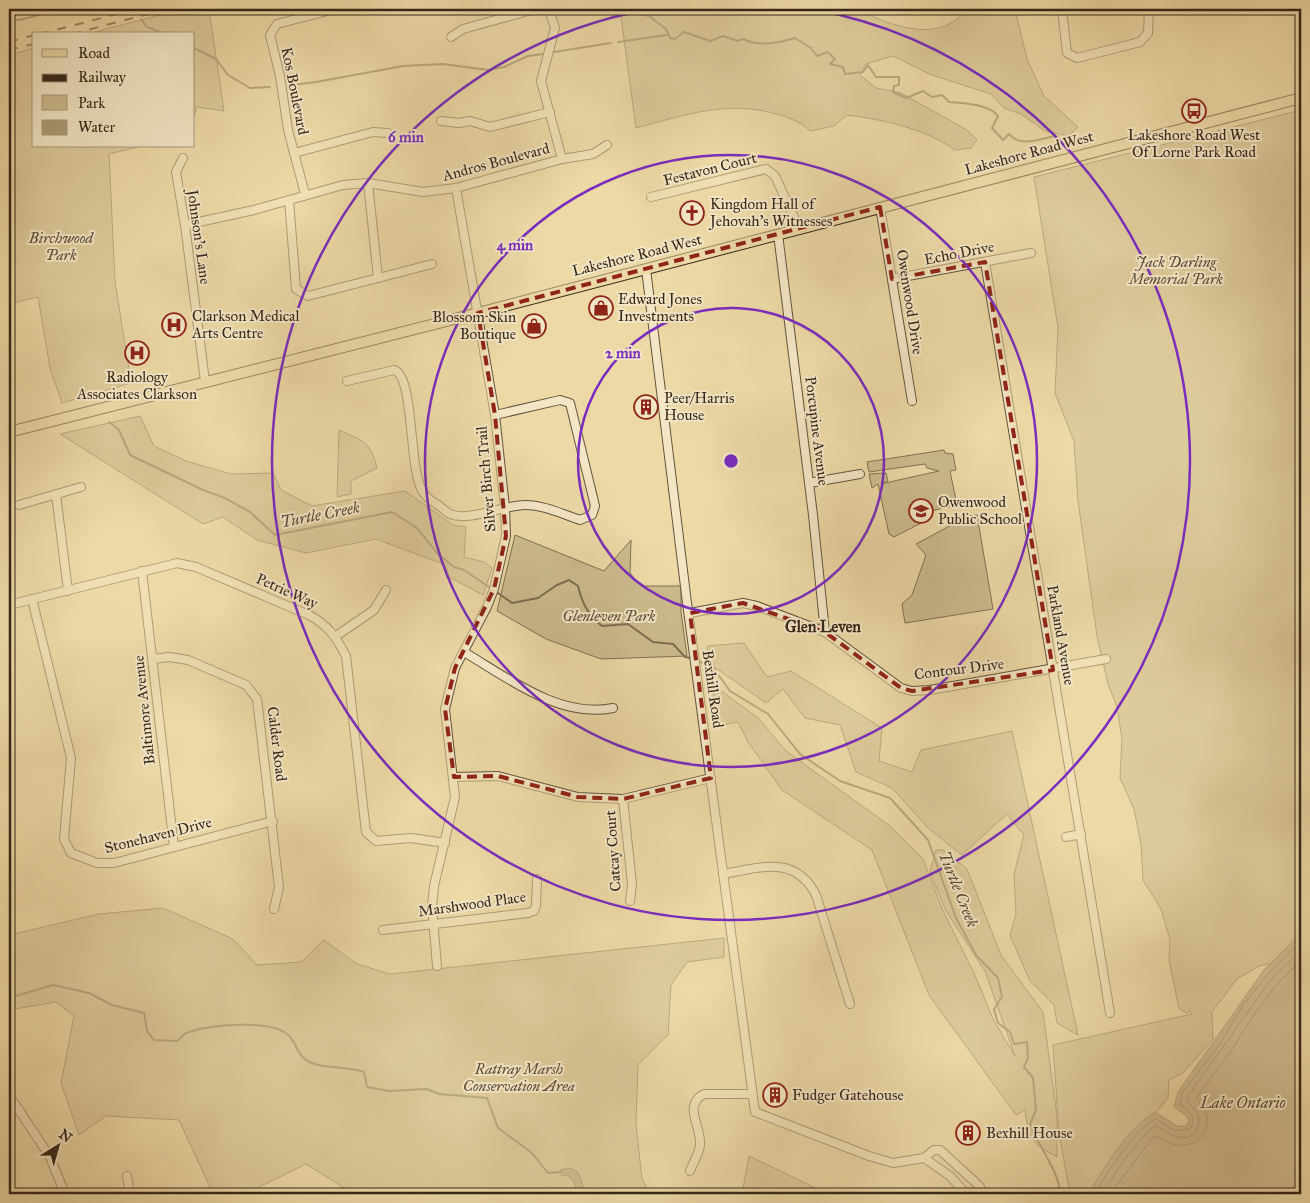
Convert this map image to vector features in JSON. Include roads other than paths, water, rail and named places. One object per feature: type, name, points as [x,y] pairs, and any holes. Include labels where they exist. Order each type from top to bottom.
[{"type":"main road","name":"Lakeshore Road West","points":[[9,432],[478,313],[1301,98]]},
{"type":"street","name":"Kos Boulevard","points":[[305,194],[294,152],[280,76],[270,38],[271,31],[277,24],[335,9]]},
{"type":"street","points":[[451,37],[463,28],[535,9]]},
{"type":"street","points":[[549,9],[555,28],[541,81],[562,159]]},
{"type":"street","points":[[1062,9],[1067,53],[1077,58],[1140,42],[1148,33],[1149,9]]},
{"type":"street","points":[[441,121],[470,122],[490,127],[550,112]]},
{"type":"street","points":[[294,152],[373,132],[388,133]]},
{"type":"street","name":"Andros Boulevard","points":[[185,225],[343,185],[368,183],[424,192],[456,188],[562,159],[593,154],[607,145]]},
{"type":"street","name":"Johnson's Lane","points":[[183,158],[176,172],[185,225],[204,381]]},
{"type":"street","name":"Festavon Court","points":[[651,197],[766,168],[775,176],[799,228]]},
{"type":"street","points":[[368,183],[378,278]]},
{"type":"street","name":"Silver Birch Trail","points":[[437,966],[433,923],[434,886],[455,798],[454,777],[444,714],[455,668],[487,607],[497,579],[506,536],[505,507],[495,415],[456,188]]},
{"type":"street","points":[[289,200],[296,289],[300,293],[308,296],[432,264]]},
{"type":"street","name":"Owenwood Drive","points":[[880,207],[912,401]]},
{"type":"street","name":"Porcupine Avenue","points":[[778,234],[809,483],[824,632]]},
{"type":"street","name":"Echo Drive","points":[[892,279],[1031,253]]},
{"type":"street","name":"Parkland Avenue","points":[[985,262],[1082,834],[1110,1012]]},
{"type":"street","name":"Bexhill Road","points":[[646,268],[755,1112],[893,1163],[924,1158]]},
{"type":"street","points":[[347,380],[394,370],[401,374],[406,388],[415,472],[423,492],[450,514],[464,516],[505,507],[526,505],[547,508],[580,520],[592,515],[595,506],[570,403],[560,400],[495,415]]},
{"type":"street","points":[[809,483],[860,474]]},
{"type":"street","points":[[19,505],[81,487]]},
{"type":"street","points":[[56,494],[68,591]]},
{"type":"street","name":"Petrie Way","points":[[9,605],[178,563],[196,567],[309,615],[323,623],[336,636],[346,656],[366,832],[376,841],[411,838],[445,843]]},
{"type":"street","name":"Baltimore Avenue","points":[[142,571],[174,847]]},
{"type":"street","points":[[336,636],[374,610],[386,590]]},
{"type":"street","name":"Stonehaven Drive","points":[[32,599],[71,758],[64,839],[67,847],[77,856],[106,864],[114,864],[273,821]]},
{"type":"street","name":"Contour Drive","points":[[690,613],[750,604],[824,632],[901,688],[912,691],[930,690],[1053,670],[1106,659]]},
{"type":"street","points":[[464,652],[545,698],[584,709],[598,711],[613,708]]},
{"type":"street","name":"Calder Road","points":[[152,659],[169,657],[188,660],[246,685],[253,691],[258,705],[273,821],[279,888],[274,909]]},
{"type":"street","points":[[454,777],[498,776],[578,797],[623,799],[674,789],[711,778]]},
{"type":"street","name":"Catcay Court","points":[[623,799],[632,884],[630,901]]},
{"type":"street","points":[[1066,838],[1082,834]]},
{"type":"street","points":[[723,874],[778,867],[790,869],[810,882],[816,895],[850,1004]]},
{"type":"street","name":"Marshwood Place","points":[[383,930],[534,911],[536,906],[537,879]]},
{"type":"street","points":[[690,1172],[700,1146],[700,1136],[693,1111],[693,1105],[698,1098],[704,1094],[752,1094]]},
{"type":"street","points":[[9,1095],[50,1157],[65,1194]]},
{"type":"street","points":[[966,1194],[950,1176],[924,1158],[934,1150],[945,1152],[980,1187],[981,1194]]},
{"type":"street","points":[[127,1176],[130,1194]]},
{"type":"water","name":"Lake Ontario","points":[[1301,939],[1301,1194],[1088,1194],[1117,1149],[1135,1128],[1155,1112],[1177,1126],[1186,1126],[1189,1121],[1187,1116],[1174,1107],[1178,1092],[1264,970],[1293,941]]},
{"type":"water","points":[[570,1168],[578,1172],[586,1194],[578,1194],[574,1182],[568,1175],[562,1176],[560,1170]]},
{"type":"waterway","points":[[9,18],[19,20],[63,9]]},
{"type":"waterway","points":[[618,9],[649,16],[666,29],[670,38],[675,39],[684,32],[710,41],[723,36],[738,41],[743,39],[762,44],[795,38],[811,48],[817,56],[828,52],[835,59],[830,64],[843,67],[845,74],[863,72],[868,65],[876,77],[899,77],[899,85],[894,86],[893,92],[906,98],[923,91],[932,97],[942,95],[949,102],[975,105],[989,109],[998,116],[992,128],[1003,140],[1009,134],[1019,141],[1025,142],[1055,136]]},
{"type":"waterway","points":[[141,19],[147,27],[160,32]]},
{"type":"waterway","points":[[618,42],[667,35]]},
{"type":"waterway","points":[[554,52],[611,43]]},
{"type":"waterway","points":[[195,48],[216,59],[228,75],[250,88],[270,87]]},
{"type":"waterway","points":[[292,85],[403,66],[443,64],[488,70],[504,67],[528,56],[543,54]]},
{"type":"waterway","name":"Turtle Creek","points":[[109,422],[119,430],[130,455],[203,490],[225,498],[250,512],[275,535],[392,512],[417,528],[437,553],[454,567],[464,570],[489,587]]},
{"type":"waterway","name":"Turtle Creek","points":[[498,593],[512,603],[538,598],[557,585],[569,580],[578,586],[586,608],[602,626],[628,624],[653,642],[673,644],[685,657],[690,658]]},
{"type":"waterway","name":"Turtle Creek","points":[[700,662],[712,666],[730,691],[768,714],[800,754],[840,781],[890,798],[928,840],[956,918],[976,955],[998,978],[1002,997],[994,1009],[998,1023],[1010,1032],[1014,1044],[1027,1042],[1028,1058],[1024,1067],[1033,1078],[1036,1110],[1030,1124],[1053,1169],[1059,1187],[1059,1194]]},
{"type":"waterway","points":[[9,998],[53,985],[89,993],[112,1005],[144,1013],[147,1031],[154,1040],[177,1041],[184,1034],[211,1027],[254,1025],[278,1029],[291,1038],[301,1055],[310,1062],[364,1072],[367,1087],[389,1091],[427,1089],[439,1094],[487,1098],[498,1128],[532,1153],[548,1173],[561,1172]]},
{"type":"railway","points":[[48,32],[136,9]]},
{"type":"railway","points":[[130,14],[152,9]]},
{"type":"railway","points":[[80,32],[167,9]]},
{"type":"railway","points":[[9,42],[32,36]]},
{"type":"railway","points":[[9,50],[32,44]]},
{"type":"place","name":"Lakeshore Road West Of Lorne Park Road","points":[[1194,111]]},
{"type":"place","name":"Kingdom Hall of Jehovah's Witnesses","points":[[692,213]]},
{"type":"place","name":"Edward Jones Investments","points":[[601,308]]},
{"type":"place","name":"Clarkson Medical Arts Centre","points":[[174,325]]},
{"type":"place","name":"Blossom Skin Boutique","points":[[534,326]]},
{"type":"place","name":"Radiology Associates Clarkson","points":[[137,353]]},
{"type":"place","name":"Peer/Harris House","points":[[646,407]]},
{"type":"place","name":"Owenwood Public School","points":[[921,511]]},
{"type":"place","name":"Fudger Gatehouse","points":[[775,1095]]},
{"type":"place","name":"Bexhill House","points":[[968,1133]]},
{"type":"district","name":"Glen Leven","points":[[823,626]]},
{"type":"park label","name":"Birchwood Park","points":[[61,246]]},
{"type":"park label","name":"Jack Darling Memorial Park","points":[[1176,270]]},
{"type":"park label","name":"Glenleven Park","points":[[609,616]]},
{"type":"park label","name":"Rattray Marsh Conservation Area","points":[[519,1078]]}]
